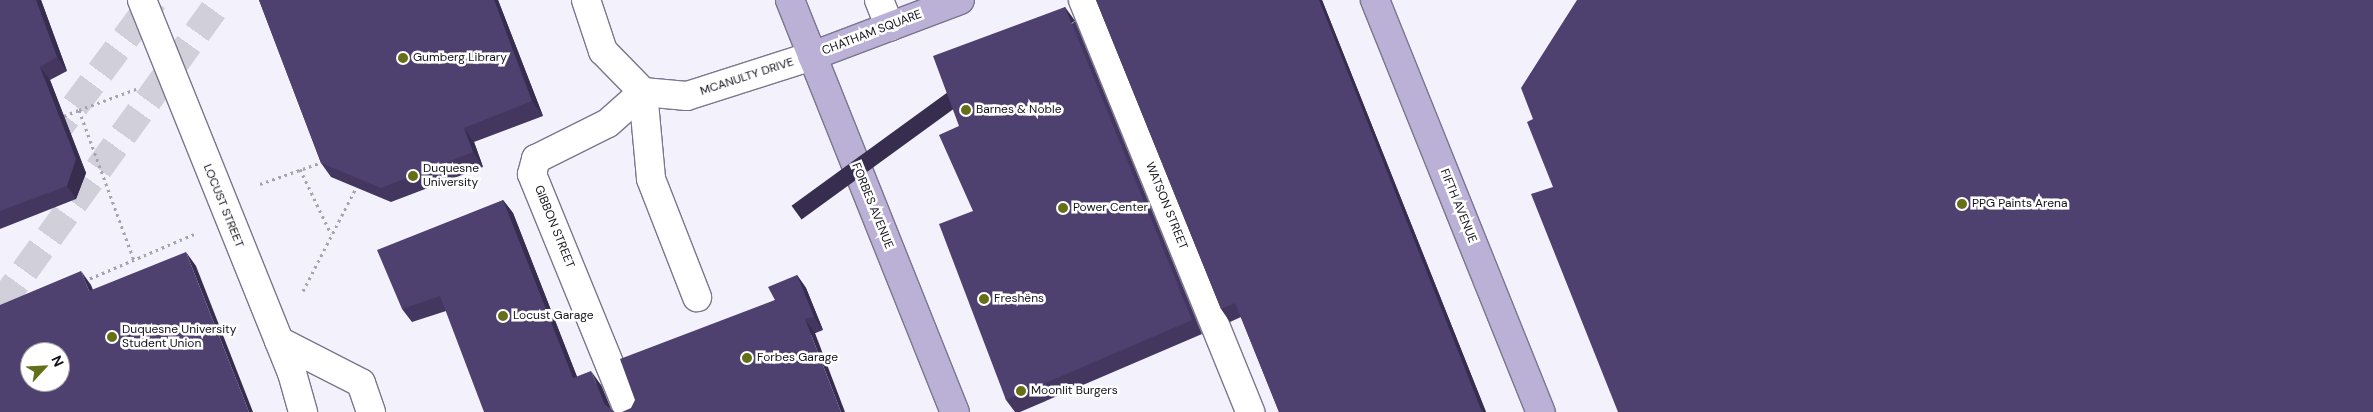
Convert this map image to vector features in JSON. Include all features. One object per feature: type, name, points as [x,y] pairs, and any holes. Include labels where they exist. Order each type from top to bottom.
[{"type":"main road","name":"FORBES AVENUE","points":[[790,0],[955,412]]},
{"type":"main road","name":"CHATHAM SQUARE","points":[[812,56],[960,0]]},
{"type":"main road","name":"FIFTH AVENUE","points":[[1375,0],[1541,412]]},
{"type":"street","name":"LOCUST STREET","points":[[142,0],[279,341],[303,412]]},
{"type":"street","points":[[586,0],[603,51],[643,92],[651,179],[697,297]]},
{"type":"street","points":[[879,0],[890,27]]},
{"type":"street","name":"WATSON STREET","points":[[1083,0],[1250,412]]},
{"type":"street","name":"MCANULTY DRIVE","points":[[643,92],[687,96],[812,56]]},
{"type":"street","name":"GIBBON STREET","points":[[629,412],[532,174],[536,159],[608,123],[643,92]]},
{"type":"street","points":[[279,341],[361,383],[372,412]]},
{"type":"path","points":[[64,116],[136,89]]},
{"type":"path","points":[[79,110],[134,260]]},
{"type":"path","points":[[260,184],[325,161]]},
{"type":"path","points":[[300,170],[331,235]]},
{"type":"path","points":[[303,290],[356,188]]},
{"type":"path","points":[[81,283],[194,234]]},
{"type":"building","points":[[0,0],[36,0],[57,57],[40,67],[76,159],[67,186],[0,211]]},
{"type":"building","name":"Gumberg Library","points":[[259,0],[494,0],[532,101],[464,128],[473,152],[381,188],[321,163]]},
{"type":"building","points":[[1096,0],[1319,0],[1482,412],[1279,412],[1235,303],[1221,309]]},
{"type":"building","name":"PPG Paints Arena","points":[[1577,0],[2373,0],[2373,412],[1618,412],[1531,194],[1553,187],[1527,122],[1533,119],[1521,88]]},
{"type":"building","name":"Power Center","points":[[1065,7],[1192,320],[1006,400],[939,224],[973,211],[939,135],[959,126],[933,56]]},
{"type":"building","name":"Locust Garage","points":[[503,200],[573,378],[591,371],[605,405],[615,412],[484,412],[440,296],[402,309],[377,250]]},
{"type":"building","name":"Duquesne University Student Union","points":[[186,252],[249,412],[0,412],[0,305],[81,271],[89,291]]},
{"type":"building","name":"Forbes Garage","points":[[797,275],[814,317],[805,319],[841,412],[622,412],[631,408],[635,400],[620,359],[775,300],[768,287]]},
{"type":"tunnel","points":[[0,207],[154,0]]},
{"type":"tunnel","points":[[0,305],[221,0]]},
{"type":"place","name":"Gumberg Library","points":[[403,58]]},
{"type":"place","name":"Barnes & Noble","points":[[966,110]]},
{"type":"place","name":"Duquesne University","points":[[413,176]]},
{"type":"place","name":"PPG Paints Arena","points":[[1962,204]]},
{"type":"place","name":"Power Center","points":[[1063,208]]},
{"type":"place","name":"Freshëns","points":[[984,299]]},
{"type":"place","name":"Locust Garage","points":[[503,316]]},
{"type":"place","name":"Duquesne University Student Union","points":[[112,337]]},
{"type":"place","name":"Forbes Garage","points":[[747,358]]},
{"type":"place","name":"Moonlit Burgers","points":[[1021,391]]}]
